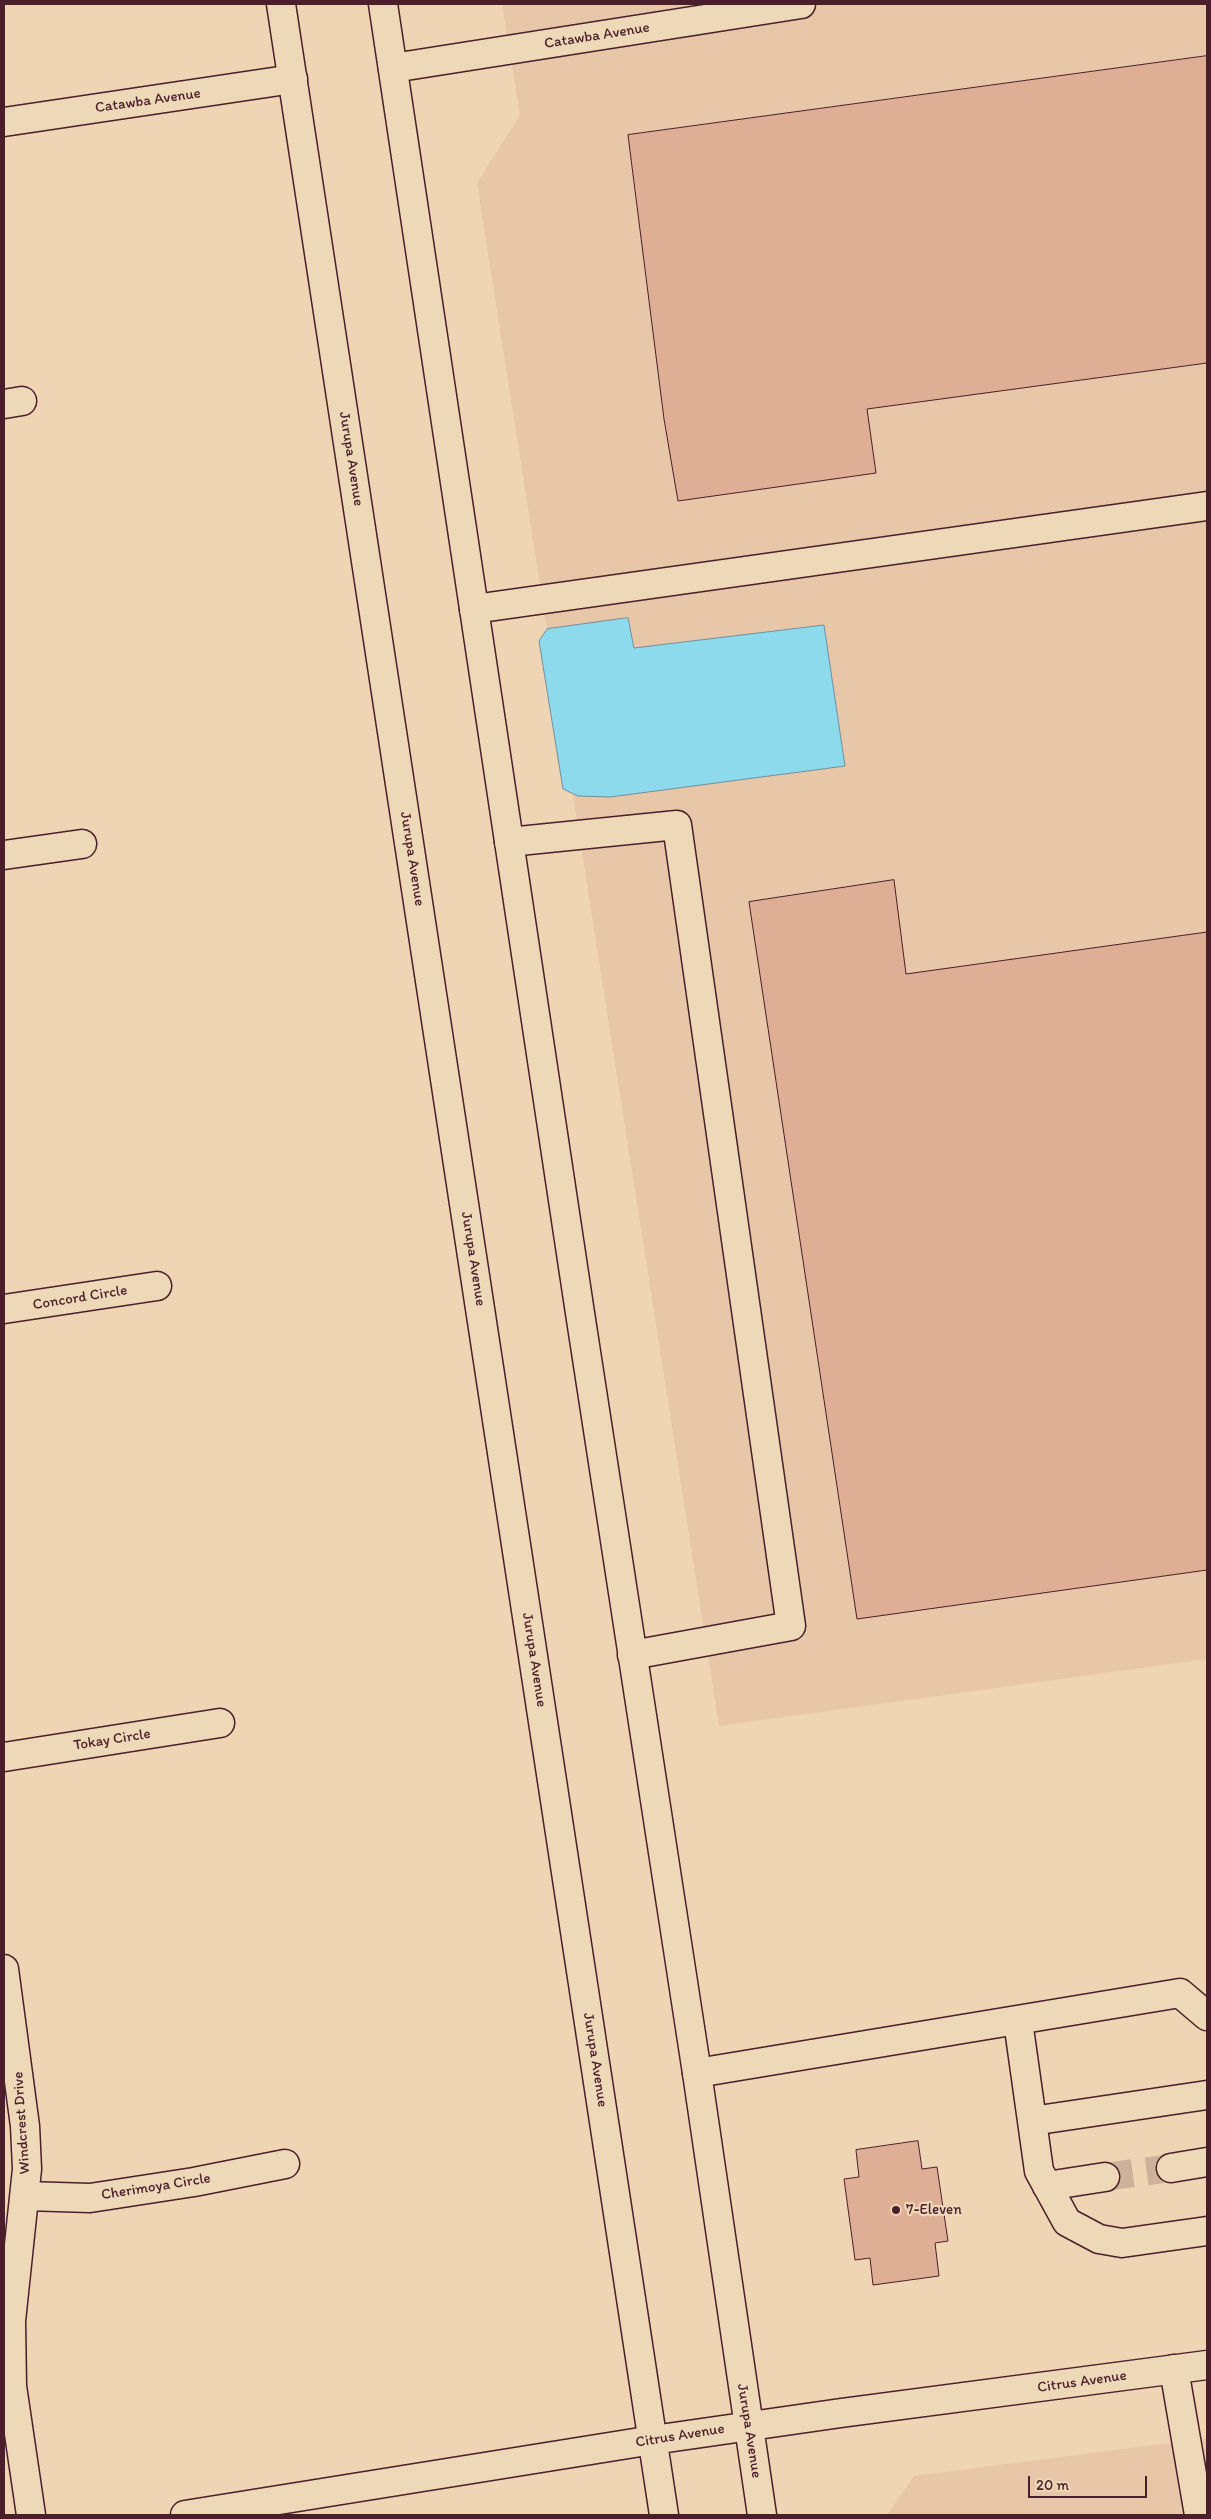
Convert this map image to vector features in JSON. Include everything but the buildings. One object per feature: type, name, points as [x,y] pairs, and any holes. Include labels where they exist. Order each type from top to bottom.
[{"type":"main road","name":"Jurupa Avenue","points":[[281,4],[664,2515]]},
{"type":"main road","name":"Jurupa Avenue","points":[[383,4],[632,1655],[697,2073],[762,2515]]},
{"type":"main road","name":"Catawba Avenue","points":[[393,68],[761,7],[801,4]]},
{"type":"main road","name":"Catawba Avenue","points":[[4,122],[293,79]]},
{"type":"main road","points":[[474,609],[1207,506]]},
{"type":"main road","points":[[509,842],[678,825],[791,1626],[632,1655]]},
{"type":"main road","points":[[4,855],[82,844]]},
{"type":"main road","name":"Concord Circle","points":[[4,1309],[157,1286]]},
{"type":"main road","name":"Tokay Circle","points":[[4,1757],[220,1724]]},
{"type":"main road","name":"Windcrest Drive","points":[[4,1969],[25,2126],[27,2169],[11,2321],[12,2386],[31,2515]]},
{"type":"main road","points":[[697,2073],[1180,1993],[1207,2016]]},
{"type":"main road","points":[[1018,2021],[1039,2171],[1067,2222],[1099,2239],[1122,2243],[1207,2231]]},
{"type":"main road","points":[[1032,2120],[1207,2095]]},
{"type":"main road","points":[[1170,2168],[1207,2162]]},
{"type":"main road","name":"Cherimoya Circle","points":[[25,2196],[90,2198],[194,2182],[285,2164]]},
{"type":"main road","points":[[1047,2186],[1105,2177]]},
{"type":"main road","name":"Citrus Avenue","points":[[185,2515],[748,2426],[1207,2365]]},
{"type":"main road","points":[[1174,2369],[1199,2515]]},
{"type":"shaded area","points":[[502,4],[1207,4],[1207,1659],[719,1726],[477,183],[520,115]]},
{"type":"shaded area","points":[[1207,2438],[1207,2515],[887,2515],[914,2476]]},
{"type":"water","points":[[628,618],[634,648],[824,625],[845,766],[610,797],[578,796],[563,789],[539,641],[547,629]]},
{"type":"tunnel","points":[[1105,2177],[1171,2168]]},
{"type":"place","name":"7-Eleven","points":[[896,2210]]}]
